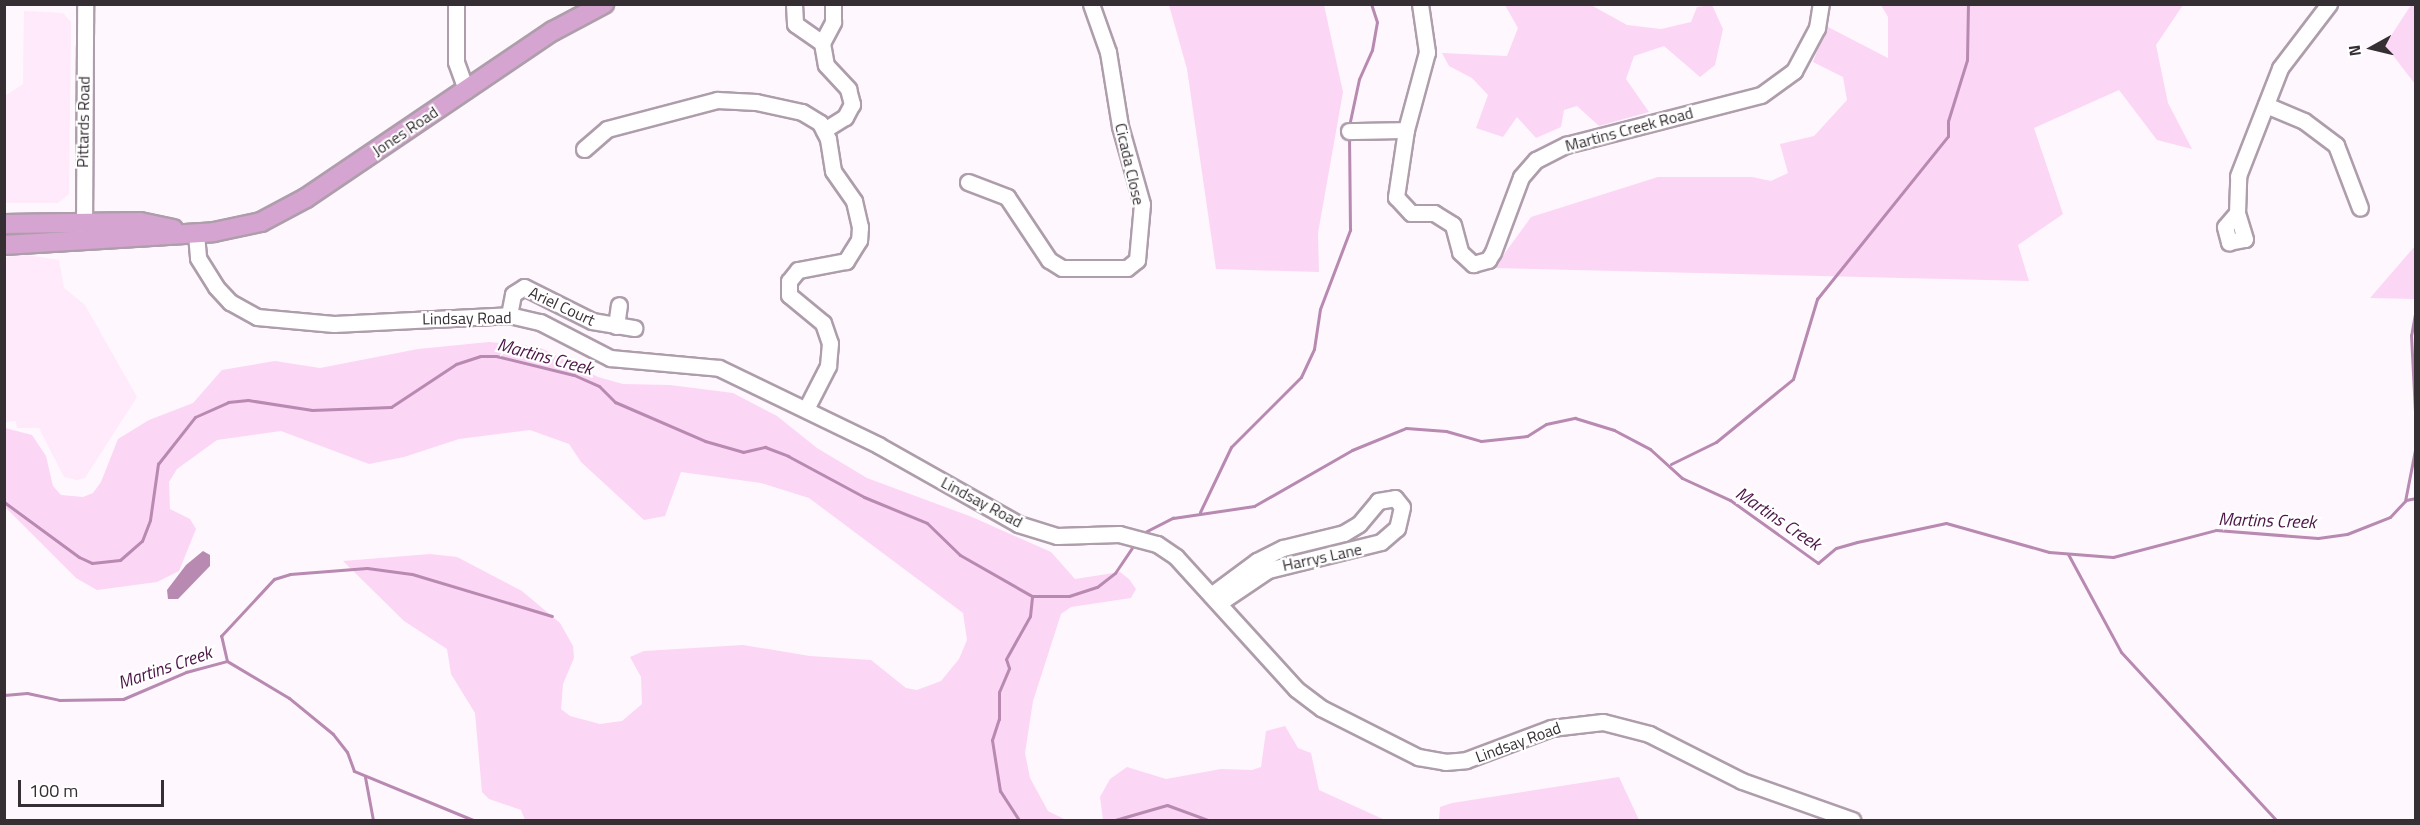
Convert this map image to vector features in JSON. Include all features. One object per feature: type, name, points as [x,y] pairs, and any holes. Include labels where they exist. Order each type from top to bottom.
[{"type":"main road","name":"Jones Road","points":[[4,245],[140,222],[196,234],[246,227],[287,210],[553,31],[604,4]]},
{"type":"main road","name":"Jones Road","points":[[4,224],[84,230]]},
{"type":"street","name":"Pittards Road","points":[[84,230],[85,4]]},
{"type":"street","points":[[456,4],[456,62],[466,90]]},
{"type":"street","points":[[794,4],[795,24],[822,43]]},
{"type":"street","points":[[824,130],[844,117],[852,104],[848,89],[826,64],[822,43],[833,22],[833,4]]},
{"type":"street","name":"Cicada Close","points":[[968,182],[1006,197],[1048,260],[1062,268],[1127,268],[1137,260],[1142,204],[1120,126],[1108,52],[1091,4]]},
{"type":"street","name":"Martins Creek Road","points":[[1420,4],[1427,52],[1406,130],[1396,197],[1402,207],[1411,213],[1434,213],[1453,225],[1455,242],[1465,260],[1482,263],[1493,252],[1521,177],[1536,160],[1566,145],[1761,95],[1794,71],[1817,28],[1821,4]]},
{"type":"street","points":[[2237,213],[2238,177],[2280,69],[2329,4]]},
{"type":"street","points":[[584,149],[607,129],[717,100],[756,102],[802,112],[824,130],[833,171],[854,201],[860,227],[859,240],[846,261],[798,270],[789,281],[789,295],[823,323],[830,343],[828,366],[806,409]]},
{"type":"street","points":[[2266,105],[2304,121],[2336,145],[2360,208]]},
{"type":"street","points":[[1349,131],[1406,130]]},
{"type":"street","name":"Lindsay Road","points":[[196,234],[198,258],[216,287],[237,307],[257,317],[334,324],[509,315],[540,322],[610,358],[719,368],[806,409],[1018,524],[1057,536],[1119,534],[1157,544],[1176,557],[1274,667],[1308,699],[1418,757],[1445,762],[1466,760],[1551,728],[1603,722],[1649,734],[1742,782],[1852,820]]},
{"type":"street","name":"Ariel Court","points":[[509,315],[515,291],[530,288],[592,321],[616,327],[634,328]]},
{"type":"street","points":[[616,327],[619,305]]},
{"type":"street","name":"Harrys Lane","points":[[1395,498],[1402,507],[1397,528],[1380,542],[1268,570],[1215,599],[1257,561],[1283,548],[1344,533],[1359,524],[1378,501],[1395,498]]},
{"type":"shaded area","points":[[1169,5],[1324,5],[1343,92],[1318,233],[1319,272],[1216,269],[1187,69]]},
{"type":"shaded area","points":[[1505,5],[1591,5],[1627,25],[1661,29],[1691,22],[1697,7],[1712,5],[1723,29],[1715,65],[1700,77],[1664,46],[1634,56],[1626,79],[1649,112],[1599,126],[1577,106],[1564,110],[1561,127],[1536,138],[1517,117],[1503,137],[1476,128],[1488,95],[1472,78],[1449,66],[1442,53],[1507,56],[1518,28]]},
{"type":"shaded area","points":[[1881,5],[2183,5],[2156,45],[2168,103],[2192,149],[2157,140],[2119,90],[2034,128],[2063,214],[2018,245],[2029,281],[1494,268],[1531,217],[1658,177],[1752,177],[1771,181],[1788,173],[1780,144],[1814,136],[1847,100],[1843,77],[1813,62],[1826,26],[1888,58],[1888,17]]},
{"type":"shaded area","points":[[2411,5],[2415,5],[2415,84],[2385,45]]},
{"type":"shaded area","points":[[24,11],[63,13],[71,22],[69,194],[58,203],[5,203],[5,96],[23,84]]},
{"type":"shaded area","points":[[2415,246],[2415,299],[2370,298]]},
{"type":"shaded area","points":[[26,255],[59,260],[64,288],[85,305],[137,397],[85,478],[77,480],[64,477],[39,428],[17,428],[16,421],[5,422],[5,257]]},
{"type":"shaded area","points":[[489,342],[539,347],[598,377],[623,384],[670,385],[733,393],[777,416],[817,448],[867,478],[972,517],[1051,552],[1075,579],[1120,572],[1129,579],[1136,589],[1131,598],[1071,607],[1061,614],[1033,701],[1025,753],[1030,778],[1048,811],[1066,820],[525,820],[521,810],[489,799],[482,792],[475,713],[451,674],[447,649],[404,621],[343,561],[430,554],[457,557],[522,591],[560,623],[573,646],[574,658],[563,684],[561,709],[570,716],[600,724],[622,721],[642,704],[641,677],[630,657],[644,651],[743,645],[810,656],[871,660],[906,688],[917,690],[941,681],[959,659],[967,640],[963,613],[809,498],[761,483],[681,472],[665,516],[644,520],[581,462],[569,444],[530,430],[459,439],[404,457],[369,464],[281,431],[217,440],[177,469],[169,482],[170,509],[190,519],[196,529],[179,571],[157,582],[97,590],[76,578],[5,507],[5,428],[32,435],[46,456],[53,486],[61,495],[83,497],[93,493],[101,482],[118,439],[149,420],[193,403],[222,370],[275,361],[320,368],[418,349]]},
{"type":"shaded area","points":[[203,551],[210,555],[210,566],[178,599],[168,599],[167,590],[186,565]]},
{"type":"shaded area","points":[[1285,726],[1298,748],[1311,753],[1319,790],[1385,820],[1103,820],[1100,797],[1110,779],[1127,767],[1166,779],[1221,769],[1252,770],[1261,767],[1266,731]]},
{"type":"shaded area","points":[[1619,777],[1639,820],[1439,820],[1440,807],[1452,803]]},
{"type":"waterway","points":[[1349,126],[1359,79],[1372,50],[1377,22],[1371,4]]},
{"type":"waterway","points":[[1671,464],[1716,442],[1793,379],[1817,299],[1948,136],[1948,121],[1967,60],[1968,4]]},
{"type":"waterway","points":[[1200,512],[1231,447],[1301,377],[1314,349],[1320,309],[1350,230],[1349,136]]},
{"type":"waterway","name":"Martins Creek","points":[[2416,308],[2411,335],[2416,432]]},
{"type":"waterway","name":"Martins Creek","points":[[4,502],[79,557],[92,563],[120,560],[142,541],[150,520],[158,464],[195,417],[228,402],[248,400],[312,410],[391,407],[456,364],[480,356],[496,356],[574,375],[599,386],[615,402],[705,441],[743,452],[765,447],[788,456],[864,497],[927,523],[960,555],[1032,596],[1069,596],[1097,587],[1115,573],[1132,548]]},
{"type":"waterway","name":"Martins Creek","points":[[1141,534],[1173,518],[1254,506],[1352,450],[1406,428],[1446,431],[1481,441],[1527,436],[1546,424],[1575,418],[1614,430],[1650,449],[1682,478],[1730,500],[1818,563],[1836,548],[1946,523],[2049,552],[2113,557],[2216,530],[2318,538],[2347,534],[2390,517],[2405,501],[2416,445]]},
{"type":"waterway","points":[[2406,500],[2416,498]]},
{"type":"waterway","points":[[2068,554],[2121,652],[2276,820]]},
{"type":"waterway","points":[[473,820],[354,771],[347,752],[333,734],[289,698],[227,661],[221,636],[274,579],[290,574],[367,568],[412,574],[552,616]]},
{"type":"waterway","points":[[1019,820],[1000,791],[992,740],[999,719],[999,692],[1009,668],[1006,659],[1030,616],[1032,596]]},
{"type":"waterway","name":"Martins Creek","points":[[4,695],[27,693],[59,700],[123,699],[186,672],[227,661]]},
{"type":"waterway","points":[[365,777],[373,820]]},
{"type":"waterway","points":[[1115,820],[1167,805],[1208,820]]}]
